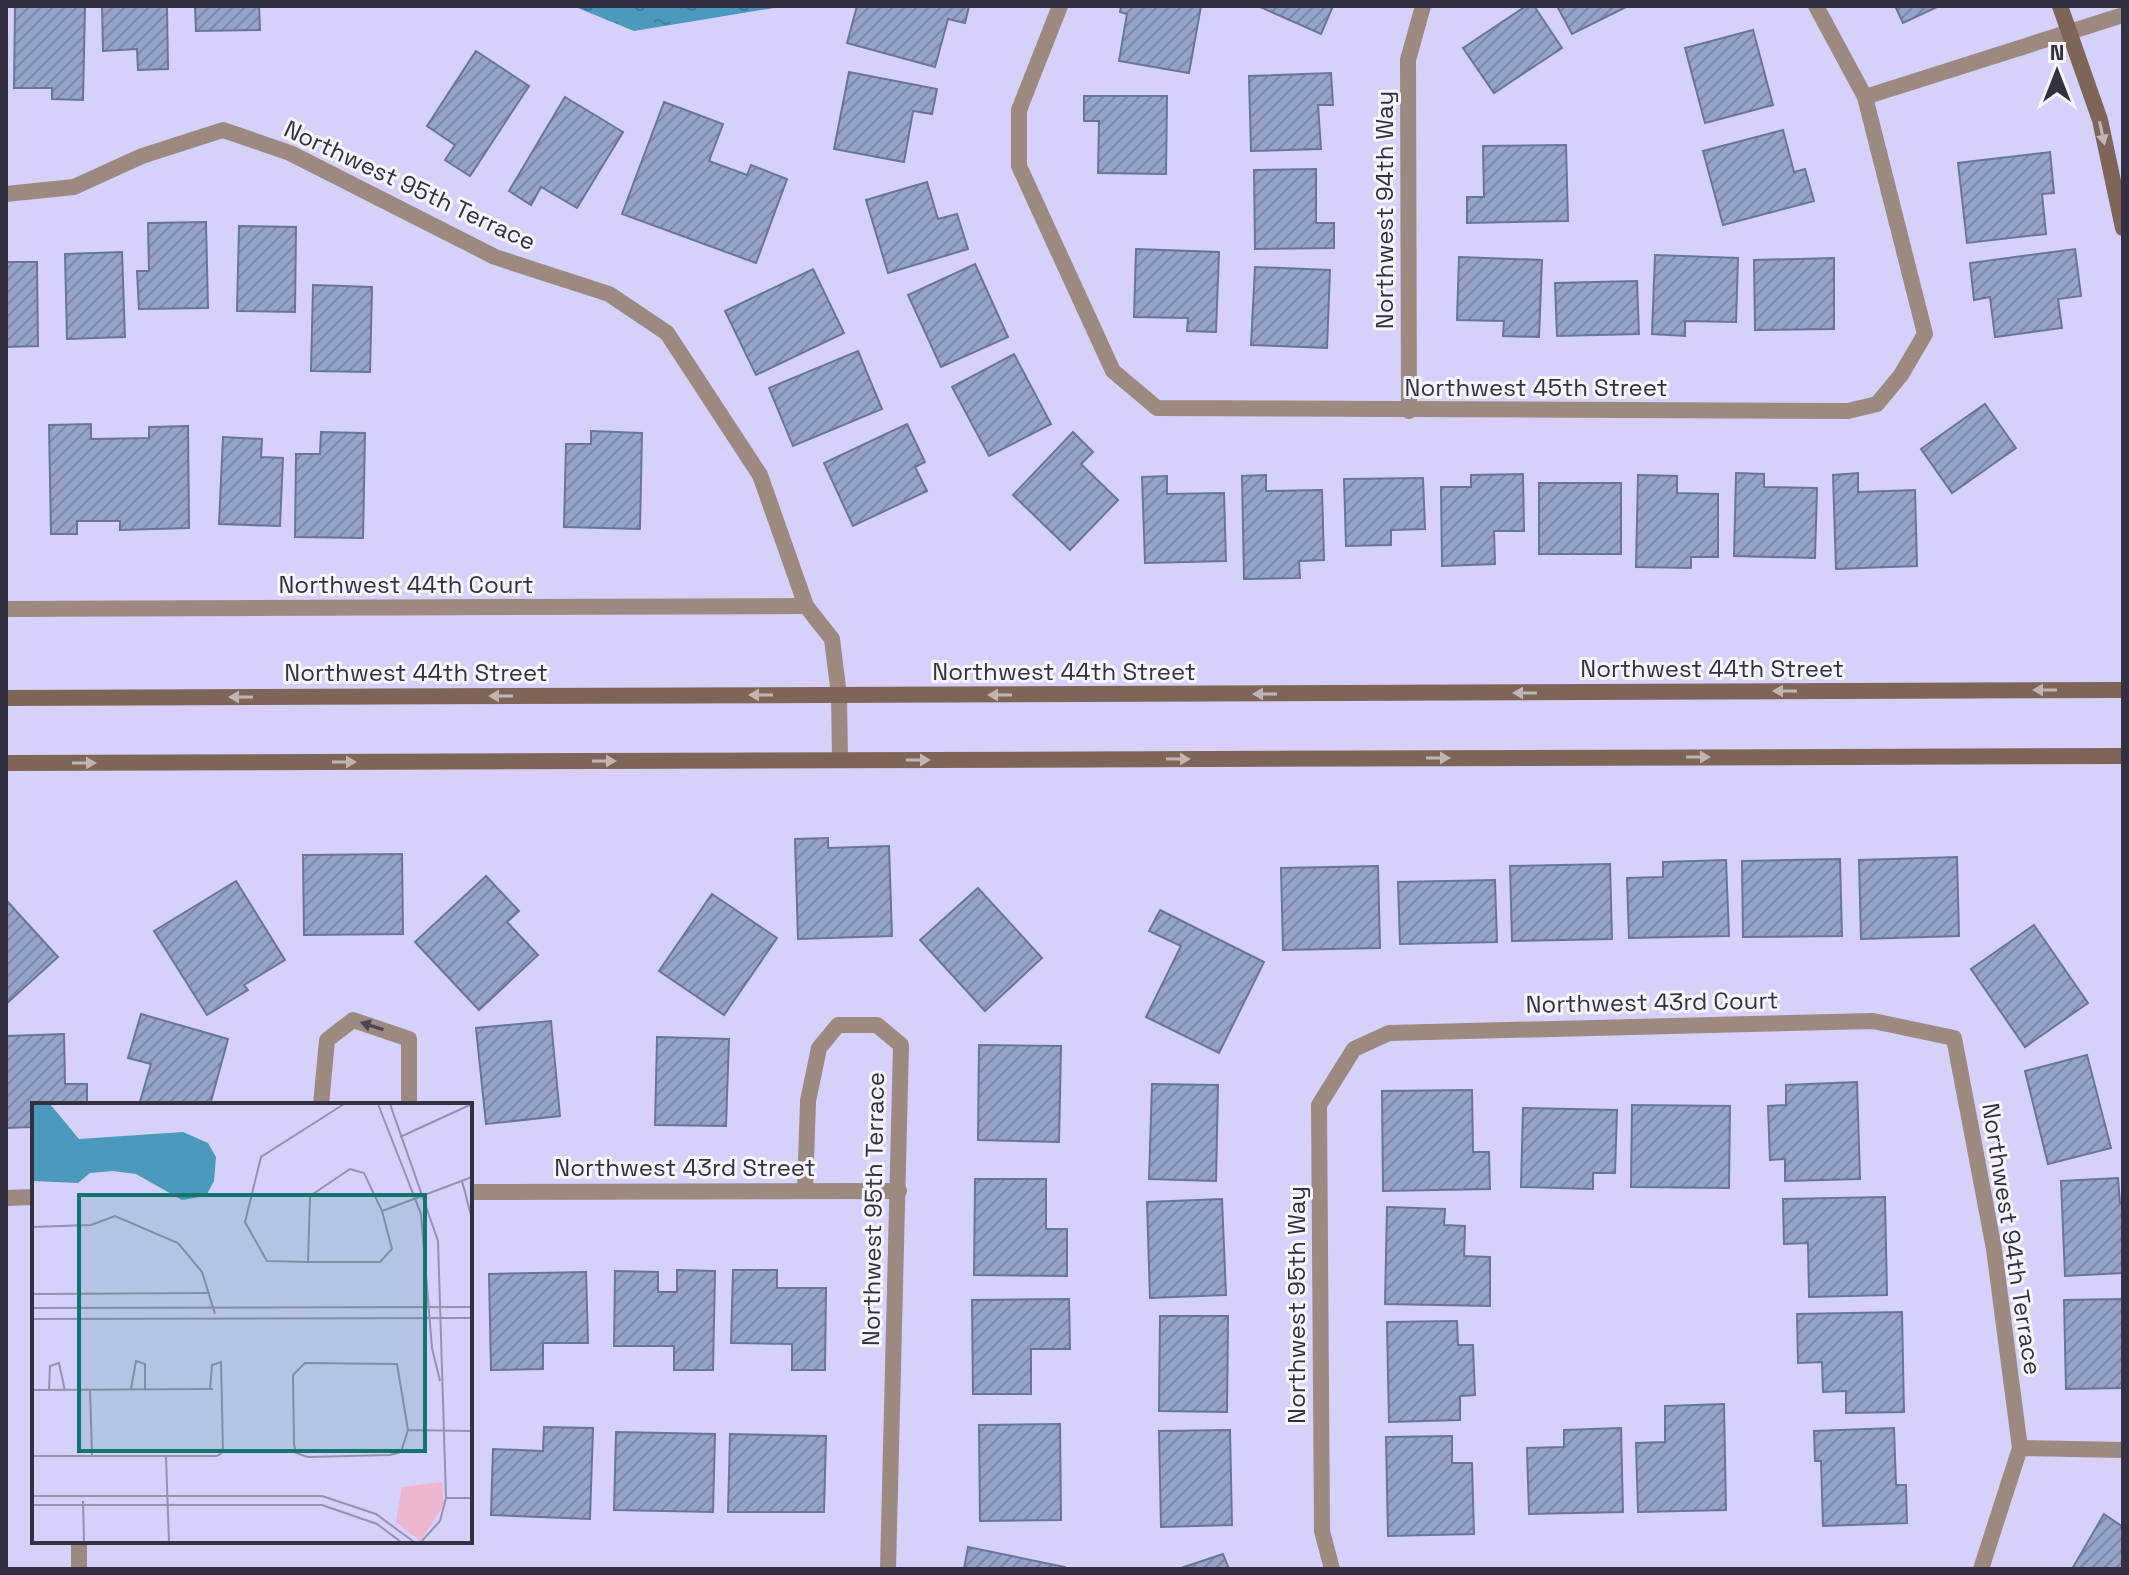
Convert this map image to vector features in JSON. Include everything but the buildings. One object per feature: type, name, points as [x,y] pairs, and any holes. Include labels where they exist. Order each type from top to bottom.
[{"type":"street","name":"Northwest 45th Street","points":[[1060,6],[1019,110],[1019,166],[1113,371],[1157,408],[1848,411],[1877,404],[1901,375],[1925,334],[1865,97]]},
{"type":"street","points":[[1816,6],[1865,97],[2123,15]]},
{"type":"street","points":[[2060,6],[2100,120],[2123,228]]},
{"type":"street","name":"Northwest 94th Way","points":[[1409,411],[1408,60],[1421,8]]},
{"type":"street","name":"Northwest 95th Terrace","points":[[6,194],[74,187],[142,156],[223,130],[290,153],[495,257],[609,294],[667,333],[760,475],[806,606],[832,639],[839,695],[840,760]]},
{"type":"street","name":"Northwest 44th Court","points":[[6,609],[806,606]]},
{"type":"street","name":"Northwest 44th Street","points":[[6,698],[2123,690]]},
{"type":"street","points":[[6,763],[2123,756]]},
{"type":"street","points":[[321,1103],[327,1040],[353,1020],[409,1039],[409,1103]]},
{"type":"street","name":"Northwest 43rd Court","points":[[1354,1049],[1389,1033],[1873,1021],[1954,1038]]},
{"type":"street","name":"Northwest 95th Terrace","points":[[805,1191],[808,1101],[819,1048],[838,1025],[877,1025],[901,1045],[888,1569]]},
{"type":"street","name":"Northwest 94th Terrace","points":[[1954,1038],[1994,1249],[2020,1448]]},
{"type":"street","name":"Northwest 95th Way","points":[[1332,1569],[1322,1531],[1319,1105],[1354,1049]]},
{"type":"street","name":"Northwest 43rd Street","points":[[472,1192],[899,1191]]},
{"type":"street","points":[[6,1198],[32,1197]]},
{"type":"street","points":[[1981,1569],[2020,1448],[2123,1450]]},
{"type":"street","points":[[79,1543],[79,1569]]},
{"type":"water","points":[[573,6],[786,6],[634,31]]}]
